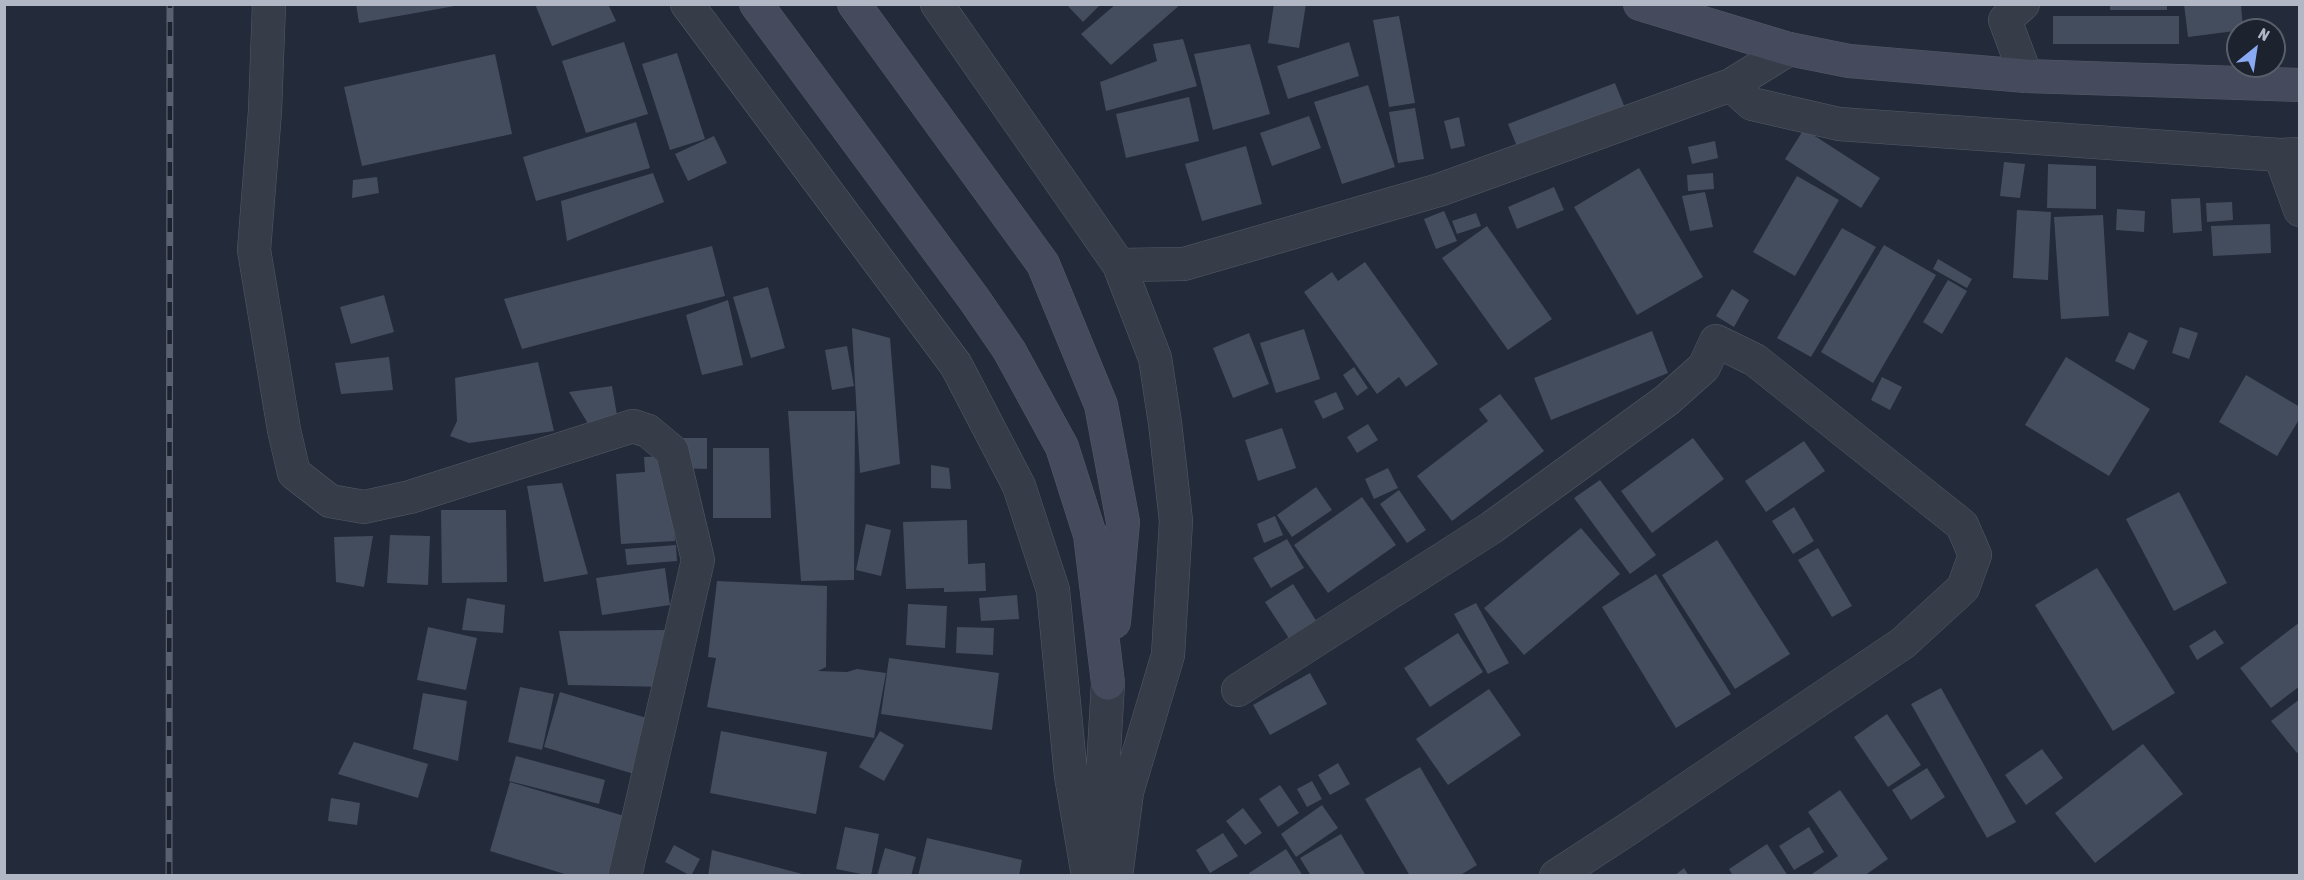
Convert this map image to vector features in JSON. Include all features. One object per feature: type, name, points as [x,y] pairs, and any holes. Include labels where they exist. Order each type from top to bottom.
[{"type":"main road","points":[[756,4],[974,299],[1009,350],[1062,447],[1089,535],[1108,683]]},
{"type":"main road","points":[[854,4],[1043,264],[1101,405],[1123,522],[1108,683]]},
{"type":"main road","points":[[1640,4],[1789,49],[1849,61],[2026,76],[2300,85]]},
{"type":"street","points":[[269,4],[265,111],[254,250],[284,430],[294,473],[330,501],[364,507],[410,497],[633,426],[648,431],[672,451],[698,560],[625,876]]},
{"type":"street","points":[[687,4],[956,364],[1019,486],[1053,590],[1071,776],[1088,876]]},
{"type":"street","points":[[938,4],[1119,266],[1155,358],[1166,423],[1176,521],[1168,655],[1127,792],[1116,876]]},
{"type":"street","points":[[2022,4],[2005,20],[2026,76]]},
{"type":"street","points":[[1119,266],[1184,264],[1417,196],[1731,85],[1789,49]]},
{"type":"street","points":[[1731,85],[1752,104],[1839,124],[2290,154],[2300,210]]},
{"type":"street","points":[[1238,690],[1491,528],[1667,400],[1704,367],[1716,341],[1755,360],[1962,525],[1976,555],[1963,588],[1903,643],[1556,876]]},
{"type":"street","points":[[1097,876],[1108,683]]},
{"type":"building","points":[[356,4],[455,4],[455,6],[359,23]]},
{"type":"building","points":[[535,4],[608,4],[616,21],[552,46]]},
{"type":"building","points":[[1066,4],[1101,4],[1083,22]]},
{"type":"building","points":[[1116,4],[1181,4],[1111,65],[1081,34]]},
{"type":"building","points":[[1274,4],[1306,4],[1299,48],[1268,43]]},
{"type":"building","points":[[2110,4],[2167,4],[2167,10],[2110,10]]},
{"type":"building","points":[[2184,4],[2241,4],[2242,18],[2226,18],[2226,32],[2188,37]]},
{"type":"building","points":[[1399,16],[1415,103],[1389,107],[1373,20]]},
{"type":"building","points":[[2053,16],[2179,16],[2179,44],[2053,44]]},
{"type":"building","points":[[1183,39],[1197,86],[1106,111],[1100,82],[1157,61],[1153,44]]},
{"type":"building","points":[[624,42],[648,114],[586,133],[562,61]]},
{"type":"building","points":[[1349,42],[1359,76],[1288,99],[1277,66]]},
{"type":"building","points":[[1250,44],[1270,114],[1213,130],[1194,54]]},
{"type":"building","points":[[677,53],[705,139],[670,150],[642,64]]},
{"type":"building","points":[[495,54],[512,134],[362,166],[344,87]]},
{"type":"building","points":[[1615,83],[1625,108],[1518,149],[1508,124]]},
{"type":"building","points":[[1368,85],[1395,167],[1342,184],[1314,102]]},
{"type":"building","points":[[1189,97],[1199,141],[1126,158],[1116,114]]},
{"type":"building","points":[[1415,108],[1424,159],[1398,163],[1389,112]]},
{"type":"building","points":[[1309,116],[1321,148],[1272,166],[1260,133]]},
{"type":"building","points":[[1459,117],[1465,146],[1451,149],[1444,121]]},
{"type":"building","points":[[636,122],[650,168],[536,201],[523,157]]},
{"type":"building","points":[[1804,129],[1880,178],[1861,208],[1785,159]]},
{"type":"building","points":[[714,136],[727,163],[688,181],[675,154]]},
{"type":"building","points":[[1715,141],[1718,158],[1692,164],[1688,147]]},
{"type":"building","points":[[1246,146],[1262,204],[1202,221],[1185,164]]},
{"type":"building","points":[[2004,162],[2025,164],[2020,198],[2000,196]]},
{"type":"building","points":[[2048,164],[2096,166],[2096,209],[2047,208]]},
{"type":"building","points":[[1639,168],[1703,277],[1637,315],[1574,207]]},
{"type":"building","points":[[653,173],[664,202],[567,241],[561,201]]},
{"type":"building","points":[[1713,173],[1714,189],[1688,191],[1687,175]]},
{"type":"building","points":[[1797,176],[1839,200],[1795,276],[1753,252]]},
{"type":"building","points":[[377,177],[379,193],[352,198],[353,180]]},
{"type":"building","points":[[1554,187],[1564,210],[1517,229],[1508,207]]},
{"type":"building","points":[[1705,192],[1713,227],[1690,231],[1682,196]]},
{"type":"building","points":[[2200,198],[2202,231],[2173,233],[2171,199]]},
{"type":"building","points":[[2232,202],[2233,220],[2207,222],[2206,203]]},
{"type":"building","points":[[2117,209],[2145,211],[2144,232],[2116,230]]},
{"type":"building","points":[[2017,210],[2051,212],[2048,280],[2013,278]]},
{"type":"building","points":[[1444,211],[1457,241],[1436,249],[1424,219]]},
{"type":"building","points":[[1476,213],[1481,226],[1457,234],[1452,221]]},
{"type":"building","points":[[2103,215],[2109,316],[2061,319],[2054,217]]},
{"type":"building","points":[[2270,224],[2271,253],[2213,256],[2211,226]]},
{"type":"building","points":[[1487,226],[1552,319],[1508,350],[1442,258]]},
{"type":"building","points":[[1842,228],[1876,247],[1811,357],[1777,338]]},
{"type":"building","points":[[1884,245],[1936,275],[1873,383],[1821,352]]},
{"type":"building","points":[[712,246],[725,296],[522,349],[504,299]]},
{"type":"building","points":[[1938,259],[1972,279],[1967,288],[1933,269]]},
{"type":"building","points":[[1365,262],[1438,364],[1406,387],[1399,377],[1377,394],[1304,292],[1332,272],[1338,281]]},
{"type":"building","points":[[1948,280],[1967,291],[1942,334],[1923,322]]},
{"type":"building","points":[[768,287],[785,348],[751,358],[733,297]]},
{"type":"building","points":[[1732,289],[1749,300],[1734,327],[1716,316]]},
{"type":"building","points":[[384,295],[394,332],[351,344],[340,307]]},
{"type":"building","points":[[728,300],[743,365],[702,375],[686,315]]},
{"type":"building","points":[[2180,327],[2198,333],[2189,359],[2172,353]]},
{"type":"building","points":[[852,328],[890,338],[900,464],[860,473]]},
{"type":"building","points":[[1304,329],[1320,379],[1276,393],[1260,343]]},
{"type":"building","points":[[1652,331],[1668,373],[1551,420],[1534,378]]},
{"type":"building","points":[[2129,332],[2148,341],[2134,370],[2115,361]]},
{"type":"building","points":[[1249,333],[1269,384],[1233,398],[1213,348]]},
{"type":"building","points":[[847,346],[854,386],[832,390],[825,350]]},
{"type":"building","points":[[389,357],[393,390],[341,394],[335,363]]},
{"type":"building","points":[[2066,357],[2150,409],[2109,476],[2025,425]]},
{"type":"building","points":[[538,362],[554,431],[469,443],[450,436],[457,421],[455,378]]},
{"type":"building","points":[[1354,367],[1368,388],[1357,396],[1343,375]]},
{"type":"building","points":[[2246,375],[2300,407],[2300,418],[2277,456],[2219,422]]},
{"type":"building","points":[[1882,377],[1902,387],[1890,410],[1871,400]]},
{"type":"building","points":[[612,386],[618,421],[593,432],[569,392]]},
{"type":"building","points":[[1336,392],[1344,409],[1323,419],[1314,401]]},
{"type":"building","points":[[1500,394],[1544,451],[1452,521],[1417,476],[1488,421],[1479,409]]},
{"type":"building","points":[[788,411],[855,411],[854,580],[801,581]]},
{"type":"building","points":[[1368,424],[1378,440],[1357,453],[1347,437]]},
{"type":"building","points":[[1282,428],[1296,468],[1258,481],[1245,440]]},
{"type":"building","points":[[678,438],[707,438],[707,469],[678,468]]},
{"type":"building","points":[[1693,438],[1724,479],[1652,533],[1621,491]]},
{"type":"building","points":[[1804,441],[1825,471],[1766,512],[1745,481]]},
{"type":"building","points":[[713,448],[769,448],[771,518],[713,518]]},
{"type":"building","points":[[670,456],[675,541],[621,544],[616,474],[645,472],[644,457]]},
{"type":"building","points":[[931,465],[949,468],[951,489],[931,488]]},
{"type":"building","points":[[1388,468],[1398,488],[1374,499],[1365,479]]},
{"type":"building","points":[[1600,480],[1656,555],[1630,574],[1574,498]]},
{"type":"building","points":[[562,483],[588,574],[544,582],[527,486]]},
{"type":"building","points":[[1316,487],[1332,510],[1292,537],[1277,515]]},
{"type":"building","points":[[1399,490],[1426,530],[1407,543],[1380,504]]},
{"type":"building","points":[[2179,492],[2227,583],[2174,611],[2126,519]]},
{"type":"building","points":[[1362,497],[1396,545],[1328,593],[1294,545]]},
{"type":"building","points":[[1794,507],[1814,541],[1793,554],[1772,521]]},
{"type":"building","points":[[441,510],[506,510],[507,582],[442,583]]},
{"type":"building","points":[[1275,516],[1283,535],[1264,543],[1257,524]]},
{"type":"building","points":[[967,520],[968,564],[985,563],[986,591],[944,592],[944,588],[906,589],[903,522]]},
{"type":"building","points":[[866,524],[891,530],[881,576],[856,570]]},
{"type":"building","points":[[1581,528],[1620,574],[1524,655],[1484,608]]},
{"type":"building","points":[[390,535],[430,536],[428,585],[387,583]]},
{"type":"building","points":[[373,536],[364,587],[336,582],[334,537]]},
{"type":"building","points":[[1287,539],[1304,568],[1271,588],[1253,558]]},
{"type":"building","points":[[1717,540],[1790,654],[1735,689],[1662,575]]},
{"type":"building","points":[[676,545],[677,561],[627,565],[625,549]]},
{"type":"building","points":[[1818,548],[1852,606],[1832,617],[1798,560]]},
{"type":"building","points":[[665,568],[670,605],[602,615],[596,578]]},
{"type":"building","points":[[2097,568],[2175,693],[2113,731],[2035,605]]},
{"type":"building","points":[[1656,574],[1731,694],[1676,728],[1602,607]]},
{"type":"building","points":[[717,581],[827,586],[826,667],[818,671],[847,672],[857,669],[886,673],[874,738],[707,707],[716,658],[708,657]]},
{"type":"building","points":[[1293,584],[1317,622],[1290,640],[1265,602]]},
{"type":"building","points":[[1017,595],[1019,619],[981,621],[979,598]]},
{"type":"building","points":[[467,598],[505,605],[503,633],[462,630]]},
{"type":"building","points":[[1476,603],[1509,663],[1488,674],[1454,614]]},
{"type":"building","points":[[908,604],[947,606],[945,648],[906,645]]},
{"type":"building","points":[[2300,622],[2300,686],[2271,708],[2240,668]]},
{"type":"building","points":[[428,627],[477,638],[466,690],[417,680]]},
{"type":"building","points":[[957,627],[994,628],[993,655],[956,653]]},
{"type":"building","points":[[666,630],[668,687],[568,685],[559,631]]},
{"type":"building","points":[[2215,630],[2224,643],[2197,660],[2189,646]]},
{"type":"building","points":[[1458,633],[1483,672],[1430,707],[1404,668]]},
{"type":"building","points":[[889,658],[999,673],[992,730],[881,714]]},
{"type":"building","points":[[1310,673],[1327,704],[1270,735],[1253,705]]},
{"type":"building","points":[[520,687],[554,694],[542,750],[508,742]]},
{"type":"building","points":[[1941,688],[2016,822],[1987,838],[1911,704]]},
{"type":"building","points":[[1489,689],[1521,735],[1448,785],[1416,739]]},
{"type":"building","points":[[560,692],[660,722],[644,777],[544,747]]},
{"type":"building","points":[[423,693],[467,701],[458,761],[413,749]]},
{"type":"building","points":[[2300,699],[2300,751],[2297,753],[2271,721]]},
{"type":"building","points":[[1887,714],[1921,765],[1888,787],[1854,737]]},
{"type":"building","points":[[721,731],[827,752],[816,814],[710,793]]},
{"type":"building","points":[[880,731],[904,745],[884,781],[859,767]]},
{"type":"building","points":[[354,742],[428,764],[418,798],[338,774]]},
{"type":"building","points":[[2143,744],[2183,794],[2095,863],[2055,813]]},
{"type":"building","points":[[2042,749],[2063,778],[2026,805],[2005,775]]},
{"type":"building","points":[[516,756],[605,780],[599,804],[509,781]]},
{"type":"building","points":[[1338,763],[1350,784],[1330,795],[1318,775]]},
{"type":"building","points":[[1420,767],[1477,865],[1459,876],[1410,876],[1365,799]]},
{"type":"building","points":[[1927,768],[1945,797],[1911,820],[1892,790]]},
{"type":"building","points":[[1312,781],[1322,799],[1307,807],[1297,789]]},
{"type":"building","points":[[510,782],[631,818],[614,876],[571,876],[490,851]]},
{"type":"building","points":[[1280,785],[1299,813],[1278,827],[1259,799]]},
{"type":"building","points":[[1840,790],[1888,859],[1864,876],[1809,876],[1838,856],[1808,812]]},
{"type":"building","points":[[331,798],[360,803],[357,825],[328,821]]},
{"type":"building","points":[[1322,805],[1338,828],[1296,857],[1281,834]]},
{"type":"building","points":[[1243,808],[1262,833],[1245,845],[1226,821]]},
{"type":"building","points":[[845,827],[879,834],[871,876],[836,869]]},
{"type":"building","points":[[1809,827],[1824,852],[1794,870],[1779,846]]},
{"type":"building","points":[[1223,833],[1238,856],[1210,873],[1196,850]]},
{"type":"building","points":[[1341,834],[1366,876],[1311,876],[1300,858]]},
{"type":"building","points":[[927,838],[1022,860],[1019,876],[918,876]]},
{"type":"building","points":[[1767,844],[1788,876],[1733,876],[1729,869]]},
{"type":"building","points":[[674,845],[700,859],[691,876],[665,862]]},
{"type":"building","points":[[885,848],[916,857],[911,876],[877,876]]},
{"type":"building","points":[[1286,849],[1303,876],[1250,876],[1249,873]]},
{"type":"building","points":[[712,850],[806,875],[806,876],[708,876]]},
{"type":"building","points":[[1684,868],[1689,876],[1674,876]]},
{"type":"railway","points":[[169,876],[170,4]]}]
